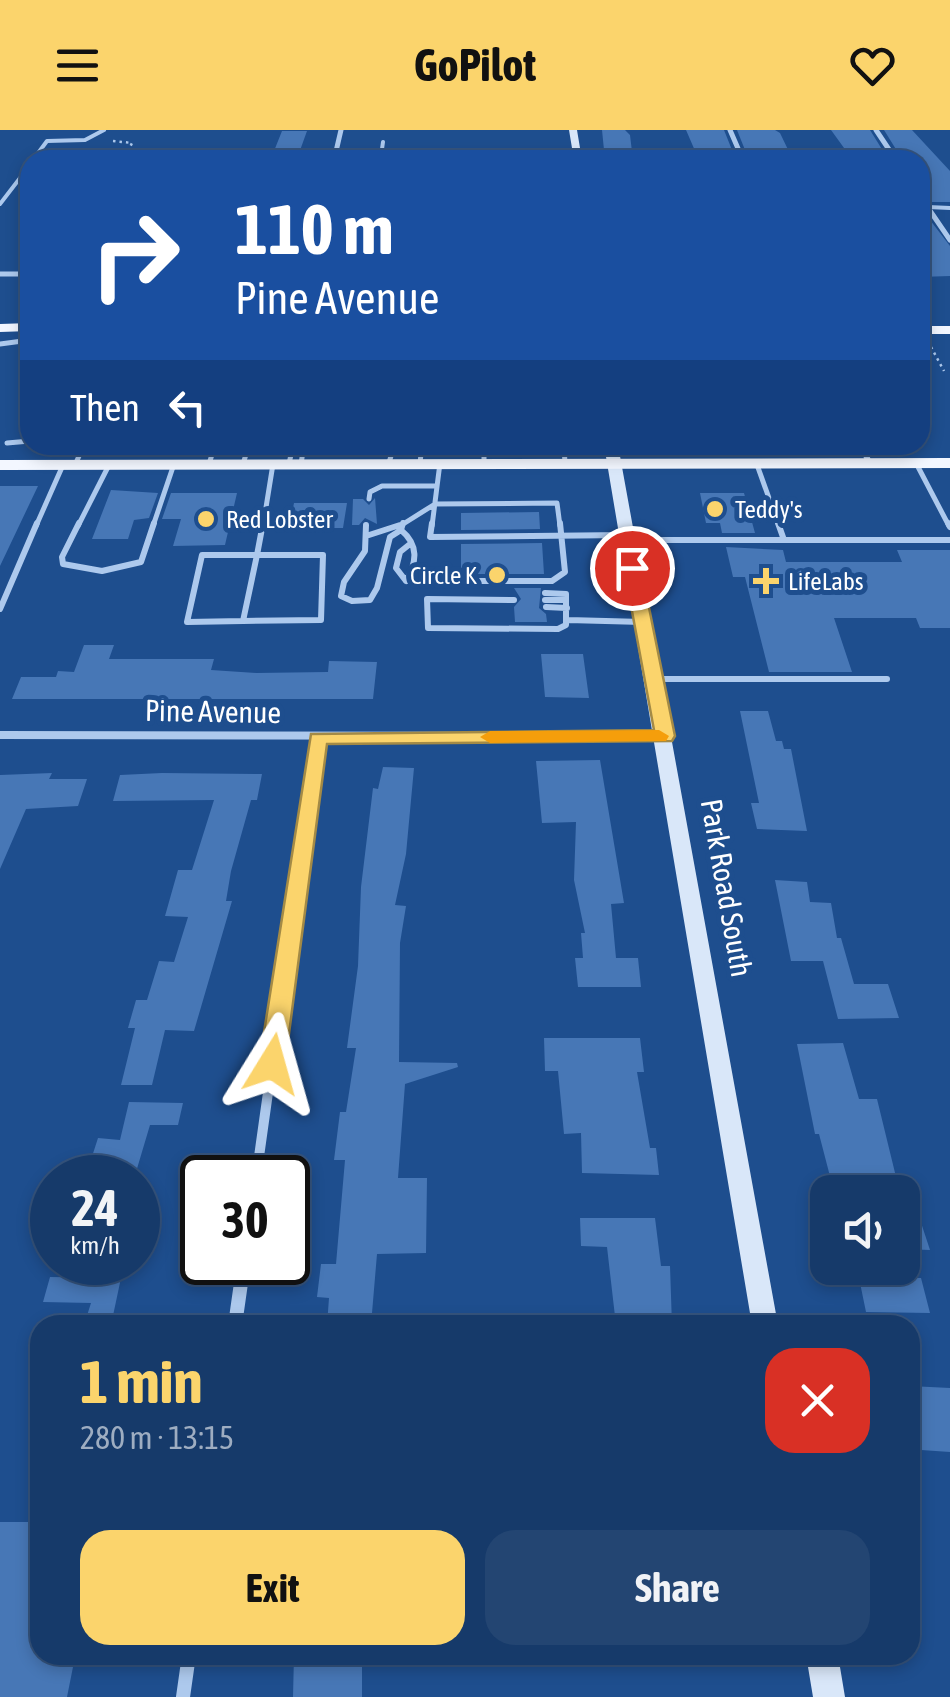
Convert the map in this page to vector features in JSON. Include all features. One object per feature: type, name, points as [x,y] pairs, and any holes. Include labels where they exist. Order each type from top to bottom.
[{"type":"main road","points":[[0,465],[389,463],[417,455]]},
{"type":"main road","points":[[423,455],[440,463],[564,464],[608,455]]},
{"type":"main road","name":"Park Road South","points":[[613,455],[763,1315]]},
{"type":"main road","points":[[631,455],[756,462],[950,463]]},
{"type":"main road","points":[[824,1665],[829,1697]]},
{"type":"street","points":[[930,210],[950,240]]},
{"type":"street","points":[[866,455],[869,462]]},
{"type":"street","name":"Pine Avenue","points":[[0,735],[665,736]]},
{"type":"street","points":[[259,1155],[318,738]]},
{"type":"street","points":[[237,1315],[241,1285]]},
{"type":"street","points":[[182,1697],[187,1665]]},
{"type":"lane","points":[[41,150],[47,141],[97,138],[104,130]]},
{"type":"lane","points":[[382,150],[383,142]]},
{"type":"lane","points":[[0,204],[20,178]]},
{"type":"lane","points":[[8,443],[20,442]]},
{"type":"lane","points":[[0,609],[4,589],[76,455]]},
{"type":"lane","points":[[209,464],[211,455]]},
{"type":"lane","points":[[244,464],[246,455]]},
{"type":"lane","points":[[243,621],[258,552],[290,455]]},
{"type":"lane","points":[[288,464],[296,455]]},
{"type":"lane","points":[[389,463],[391,455]]},
{"type":"lane","points":[[484,455],[484,464]]},
{"type":"lane","points":[[564,455],[564,464]]},
{"type":"lane","points":[[756,462],[784,540]]},
{"type":"lane","points":[[440,463],[430,537],[950,540]]},
{"type":"lane","points":[[916,463],[950,527]]},
{"type":"lane","points":[[109,465],[62,557],[63,564],[119,570],[141,562],[174,464]]},
{"type":"lane","points":[[369,498],[370,492],[382,486],[437,486]]},
{"type":"lane","points":[[366,525],[365,551],[344,582],[340,596],[352,602],[370,600],[377,588],[390,537],[435,504],[557,504],[560,536],[566,545],[565,572],[552,580],[406,581]]},
{"type":"lane","points":[[472,513],[473,504]]},
{"type":"lane","points":[[498,504],[498,513]]},
{"type":"lane","points":[[522,504],[523,512]]},
{"type":"lane","points":[[498,526],[498,536]]},
{"type":"lane","points":[[523,526],[524,536]]},
{"type":"lane","points":[[366,536],[400,527]]},
{"type":"lane","points":[[400,527],[410,536],[410,544],[417,552],[416,565],[406,581]]},
{"type":"lane","points":[[472,527],[472,536]]},
{"type":"lane","points":[[406,581],[396,568],[400,552],[410,544]]},
{"type":"lane","points":[[202,554],[323,555],[321,620],[243,621],[187,622],[202,554]]},
{"type":"lane","points":[[514,600],[427,599],[428,628],[558,630],[568,620],[642,622]]},
{"type":"lane","points":[[546,600],[566,604],[568,620]]},
{"type":"lane","points":[[653,679],[886,679]]},
{"type":"path","points":[[930,346],[944,371]]},
{"type":"building","points":[[602,130],[625,130],[630,135],[632,150],[604,150]]},
{"type":"building","points":[[686,130],[724,130],[732,150],[695,150]]},
{"type":"building","points":[[737,130],[775,130],[788,150],[745,150]]},
{"type":"building","points":[[831,130],[870,130],[882,150],[845,150]]},
{"type":"building","points":[[884,130],[912,130],[950,171],[950,202],[930,201],[930,150],[896,150]]},
{"type":"building","points":[[282,131],[307,131],[300,150],[274,150]]},
{"type":"building","points":[[930,220],[950,246],[950,276],[930,277]]},
{"type":"building","points":[[0,486],[38,486],[0,566]]},
{"type":"building","points":[[111,490],[158,493],[149,518],[134,520],[128,539],[92,539]]},
{"type":"building","name":"Red Lobster","points":[[171,493],[237,493],[225,545],[173,546],[181,519],[162,519]]},
{"type":"building","name":"Teddy's","points":[[700,493],[744,493],[755,533],[722,533],[720,523],[706,523]]},
{"type":"building","points":[[375,498],[377,524],[365,518],[359,525],[352,525],[353,499],[363,499],[369,505]]},
{"type":"building","points":[[294,503],[347,503],[343,528],[289,528]]},
{"type":"building","points":[[539,512],[540,529],[461,530],[461,513]]},
{"type":"building","points":[[542,543],[544,574],[461,574],[461,544]]},
{"type":"building","points":[[726,547],[783,550],[786,562],[902,562],[897,550],[950,550],[950,628],[920,628],[916,618],[834,618],[852,672],[769,672],[745,577],[733,577]]},
{"type":"building","points":[[514,588],[541,588],[539,608],[546,614],[547,622],[515,622],[514,607],[521,599]]},
{"type":"building","points":[[84,645],[114,645],[109,659],[214,659],[211,670],[256,673],[328,672],[329,661],[377,662],[373,699],[12,699],[21,677],[56,677],[58,671],[74,672]]},
{"type":"building","points":[[541,654],[583,654],[589,698],[545,697]]},
{"type":"building","points":[[740,711],[768,711],[776,741],[782,741],[784,749],[791,749],[807,831],[757,829],[751,803],[759,803]]},
{"type":"building","points":[[600,760],[624,903],[611,904],[616,958],[638,958],[641,987],[578,987],[575,958],[583,958],[581,933],[585,933],[574,880],[576,822],[542,823],[536,761]]},
{"type":"building","points":[[383,767],[414,768],[406,854],[395,905],[406,906],[400,943],[399,1062],[457,1063],[458,1067],[405,1084],[398,1178],[427,1178],[426,1253],[377,1254],[372,1315],[328,1315],[329,1298],[317,1297],[321,1264],[336,1264],[345,1160],[334,1160],[340,1112],[346,1112],[356,1048],[347,1048],[358,966],[361,887],[373,788],[378,789]]},
{"type":"building","points":[[52,773],[49,779],[87,779],[78,806],[26,809],[0,869],[0,775]]},
{"type":"building","points":[[262,774],[257,800],[251,800],[231,871],[226,901],[232,901],[194,1031],[165,1030],[152,1085],[121,1085],[135,1028],[128,1028],[136,1000],[147,1000],[159,961],[174,962],[188,917],[165,916],[178,870],[192,870],[214,800],[113,801],[120,775]]},
{"type":"building","points":[[775,880],[807,882],[810,902],[831,903],[837,938],[841,938],[854,984],[888,984],[899,1018],[838,1019],[823,961],[791,961]]},
{"type":"building","points":[[544,1038],[640,1038],[644,1072],[637,1072],[650,1148],[656,1148],[659,1175],[582,1173],[581,1133],[564,1134],[558,1071],[545,1071]]},
{"type":"building","points":[[843,1043],[859,1099],[877,1099],[896,1175],[830,1175],[819,1134],[815,1134],[797,1044]]},
{"type":"building","points":[[129,1102],[183,1103],[178,1125],[150,1125],[141,1155],[93,1155],[98,1138],[120,1140]]},
{"type":"building","points":[[580,1218],[655,1218],[661,1266],[670,1266],[672,1315],[615,1315],[607,1247],[581,1246]]},
{"type":"building","points":[[920,1220],[930,1250],[920,1250]]},
{"type":"building","points":[[921,1278],[930,1313],[866,1312],[860,1285],[920,1285]]},
{"type":"building","points":[[48,1285],[120,1285],[113,1315],[87,1315],[91,1303],[43,1302]]},
{"type":"building","points":[[920,1386],[950,1388],[950,1452],[921,1450]]},
{"type":"building","points":[[0,1522],[30,1522],[30,1665],[73,1665],[67,1697],[0,1697]]},
{"type":"building","points":[[294,1665],[362,1665],[362,1697],[293,1697]]},
{"type":"slow traffic","points":[[490,737],[659,736]]},
{"type":"place","name":"Teddy's","points":[[715,509]]},
{"type":"place","name":"Red Lobster","points":[[206,519]]},
{"type":"place","name":"Circle K","points":[[497,575]]},
{"type":"place","name":"LifeLabs","points":[[766,581]]},
{"type":"route","points":[[272,1064],[318,738],[665,736],[632,568]]}]
